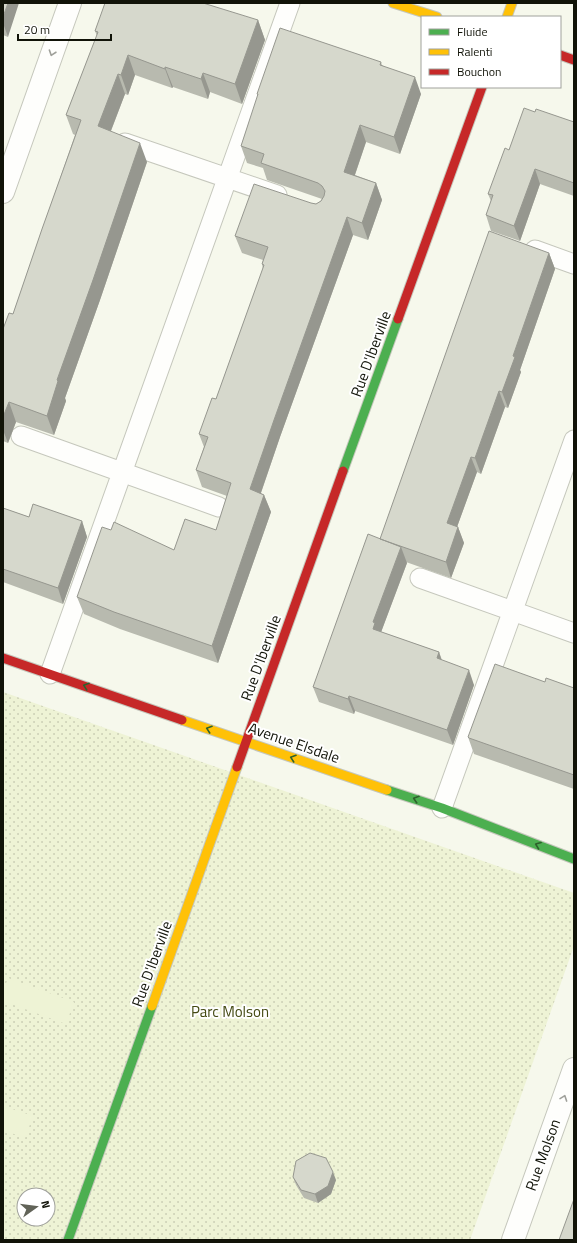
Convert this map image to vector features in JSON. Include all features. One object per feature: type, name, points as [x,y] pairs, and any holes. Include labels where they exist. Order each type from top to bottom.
[{"type":"main road","points":[[393,3],[434,16]]},
{"type":"main road","points":[[507,16],[512,3]]},
{"type":"main road","points":[[561,55],[574,60]]},
{"type":"main road","name":"Rue D'Iberville","points":[[68,1240],[482,88]]},
{"type":"main road","name":"Avenue Elsdale","points":[[3,658],[442,808],[574,859]]},
{"type":"street","points":[[3,192],[70,3]]},
{"type":"street","name":"Rue Molson","points":[[513,1240],[574,1069]]},
{"type":"lane","points":[[50,674],[290,3]]},
{"type":"lane","points":[[125,142],[292,200]]},
{"type":"lane","points":[[535,250],[574,264]]},
{"type":"lane","points":[[21,436],[219,507]]},
{"type":"lane","points":[[442,808],[574,440]]},
{"type":"lane","points":[[420,578],[574,633]]},
{"type":"green space","name":"Parc Molson","points":[[3,692],[574,893],[574,946],[470,1240],[3,1240]]},
{"type":"green space","points":[[8,978],[74,1002],[66,1024],[3,1001],[3,992]]},
{"type":"green space","points":[[3,1106],[33,1116],[25,1138],[3,1130]]},
{"type":"building","points":[[3,3],[8,3],[3,17]]},
{"type":"building","points":[[105,3],[203,3],[258,20],[235,84],[203,73],[201,79],[165,67],[165,69],[128,55],[121,75],[118,74],[98,126],[140,143],[57,380],[58,381],[47,416],[9,402],[3,417],[3,329],[9,313],[13,314],[81,120],[66,115],[98,32],[95,31]]},
{"type":"building","points":[[280,28],[381,62],[380,65],[415,77],[394,137],[360,125],[344,172],[376,183],[362,223],[347,217],[274,420],[250,489],[264,495],[212,646],[114,612],[77,597],[102,527],[111,530],[114,522],[174,550],[185,519],[216,530],[231,483],[196,470],[208,437],[199,434],[212,398],[216,399],[264,265],[262,264],[268,247],[235,236],[254,184],[316,204],[321,201],[325,191],[318,183],[261,163],[264,154],[241,146]]},
{"type":"building","points":[[524,108],[535,112],[536,109],[574,122],[574,183],[535,169],[514,226],[486,215],[493,195],[488,194],[505,148],[509,150]]},
{"type":"building","points":[[489,231],[549,253],[502,392],[499,391],[475,458],[471,457],[447,523],[458,527],[446,562],[380,539]]},
{"type":"building","points":[[33,504],[82,521],[58,588],[3,569],[3,508],[29,517]]},
{"type":"building","points":[[368,534],[401,547],[373,622],[375,623],[373,629],[439,652],[437,658],[469,670],[447,730],[349,696],[348,699],[313,687]]},
{"type":"building","points":[[495,664],[545,682],[546,678],[574,688],[574,775],[468,737]]},
{"type":"building","points":[[310,1153],[326,1158],[333,1172],[328,1186],[315,1194],[301,1190],[293,1177],[296,1161]]},
{"type":"building","points":[[574,1199],[574,1240],[559,1240]]},
{"type":"traffic: fast","points":[[343,471],[398,319]]},
{"type":"traffic: fast","points":[[387,790],[442,808],[574,859]]},
{"type":"traffic: fast","points":[[68,1240],[152,1006]]},
{"type":"traffic: slow","points":[[393,3],[434,16]]},
{"type":"traffic: slow","points":[[507,16],[512,3]]},
{"type":"traffic: slow","points":[[182,720],[387,790]]},
{"type":"traffic: slow","points":[[152,1006],[237,767]]},
{"type":"traffic: jam","points":[[561,55],[574,60]]},
{"type":"traffic: jam","points":[[398,319],[482,88]]},
{"type":"traffic: jam","points":[[237,767],[343,471]]},
{"type":"traffic: jam","points":[[3,658],[182,720]]}]
